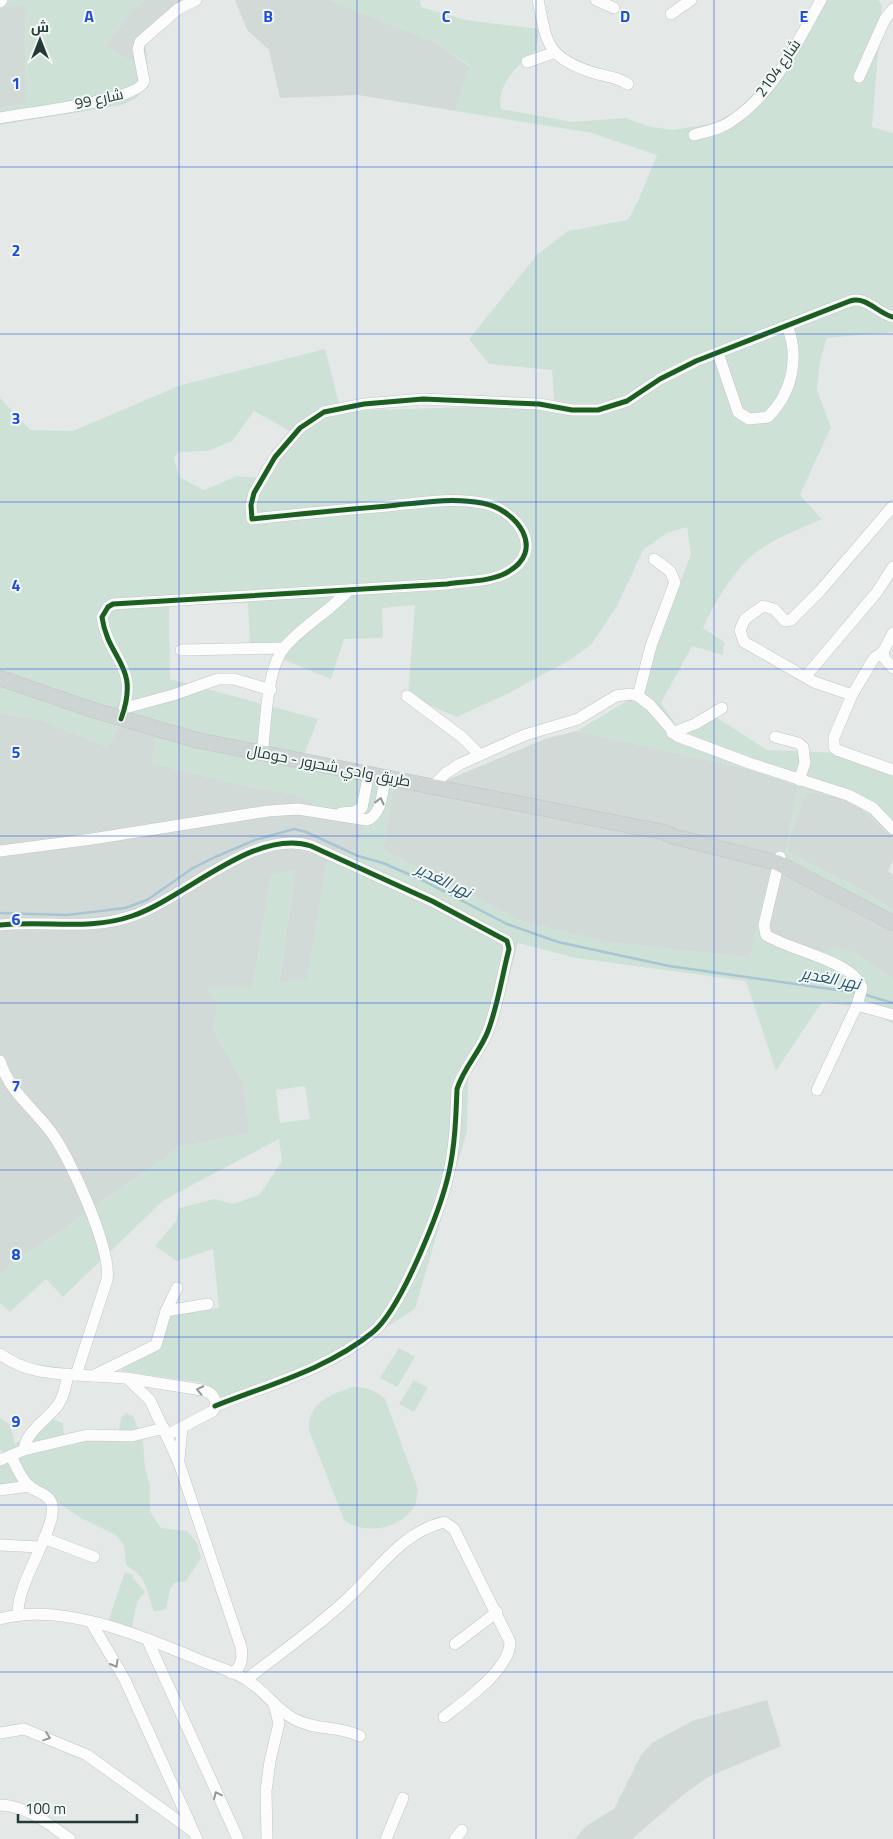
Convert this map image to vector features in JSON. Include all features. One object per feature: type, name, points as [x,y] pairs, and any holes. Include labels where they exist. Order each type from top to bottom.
[{"type":"main road","name":"طريق وادي شحرور - حومال","points":[[0,678],[123,714],[196,740],[663,832],[674,837],[725,845],[779,860],[891,918]]},
{"type":"street","name":"شارع 99","points":[[0,118],[112,98],[135,91],[144,81],[138,49],[140,42],[178,9],[196,0]]},
{"type":"street","points":[[538,0],[546,37],[554,53],[574,66],[594,73],[611,75],[628,84]]},
{"type":"street","points":[[596,0],[614,8]]},
{"type":"street","points":[[671,14],[692,0]]},
{"type":"street","name":"شارع 2104","points":[[694,135],[720,128],[734,120],[765,91],[822,0]]},
{"type":"street","points":[[859,77],[885,19],[893,9]]},
{"type":"street","points":[[527,62],[554,53]]},
{"type":"street","points":[[271,690],[234,679],[218,679],[123,714],[128,679],[103,624],[102,617],[108,607],[123,602],[348,591],[447,584],[496,577],[519,563],[524,555],[525,538],[520,524],[505,511],[482,503],[438,501],[252,519],[251,505],[254,493],[275,457],[300,428],[312,419],[341,407],[423,399],[520,403],[572,410],[598,410],[627,401],[668,374],[856,299],[862,300],[880,312],[893,317]]},
{"type":"street","points":[[718,353],[738,412],[749,420],[768,417],[784,398],[791,375],[793,344],[787,326]]},
{"type":"street","points":[[852,696],[814,682],[744,642],[740,635],[741,625],[755,610],[763,606],[774,609],[785,621],[791,620],[826,584],[893,506]]},
{"type":"street","points":[[638,696],[651,646],[675,582],[673,574],[654,559]]},
{"type":"street","points":[[806,676],[877,592],[893,567]]},
{"type":"street","points":[[262,754],[275,666],[284,648],[348,591]]},
{"type":"street","points":[[893,633],[883,652],[874,658],[852,696],[834,737],[836,750],[893,770]]},
{"type":"street","points":[[181,650],[284,648]]},
{"type":"street","points":[[883,652],[885,659],[893,668]]},
{"type":"street","points":[[433,786],[450,769],[525,735],[578,719],[616,696],[626,694],[638,696],[654,709],[672,733],[694,743],[860,800],[873,808],[893,829]]},
{"type":"street","points":[[407,696],[462,737],[480,755]]},
{"type":"street","points":[[672,733],[695,724],[722,708]]},
{"type":"street","points":[[775,737],[798,743],[803,747],[805,764],[799,780]]},
{"type":"street","points":[[331,814],[354,812],[362,808],[368,773]]},
{"type":"street","points":[[0,851],[92,839],[268,811],[298,809],[357,820],[374,817],[379,805],[385,776]]},
{"type":"street","points":[[0,925],[84,924],[130,917],[163,902],[233,861],[267,847],[292,841],[312,846],[432,901],[507,941],[509,949],[493,1018],[487,1033],[466,1067],[457,1089],[449,1172],[424,1242],[392,1312],[373,1332],[342,1352],[291,1378],[215,1406],[210,1413],[182,1428],[132,1436],[87,1435],[24,1450],[6,1458],[29,1486],[48,1498],[52,1506],[52,1516],[18,1608],[18,1615]]},
{"type":"street","points":[[779,860],[764,925],[766,936],[820,957],[857,979],[862,988],[858,1003],[817,1090]]},
{"type":"street","points":[[858,1003],[893,1015]]},
{"type":"street","points":[[0,1061],[12,1088],[52,1133],[70,1167],[104,1246],[108,1266],[107,1280],[72,1374],[58,1405],[28,1437],[24,1450]]},
{"type":"street","points":[[94,1376],[156,1345],[166,1311],[177,1288]]},
{"type":"street","points":[[166,1311],[208,1304]]},
{"type":"street","points":[[0,1354],[13,1363],[26,1368],[126,1378],[206,1391],[212,1395],[215,1406]]},
{"type":"street","points":[[126,1378],[147,1396],[179,1463],[242,1647],[242,1662],[236,1671],[231,1673]]},
{"type":"street","points":[[147,1396],[149,1389],[158,1383]]},
{"type":"street","points":[[179,1463],[179,1436],[182,1428]]},
{"type":"street","points":[[0,1490],[29,1486]]},
{"type":"street","points":[[247,1679],[348,1600],[380,1563],[414,1535],[437,1524],[448,1523],[454,1529],[497,1612],[510,1642],[508,1652],[491,1677],[444,1717]]},
{"type":"street","points":[[0,1545],[42,1542],[94,1558]]},
{"type":"street","points":[[456,1644],[497,1612]]},
{"type":"street","points":[[0,1619],[18,1615],[58,1614],[147,1639],[247,1679],[274,1704],[300,1722],[351,1732],[360,1736]]},
{"type":"street","points":[[91,1622],[125,1680],[194,1835]]},
{"type":"street","points":[[147,1639],[238,1839]]},
{"type":"street","points":[[267,1839],[266,1791],[279,1722],[274,1704]]},
{"type":"street","points":[[0,1733],[24,1729],[87,1755],[194,1835]]},
{"type":"street","points":[[386,1839],[403,1798]]},
{"type":"street","points":[[0,1805],[13,1805],[27,1810],[70,1839]]},
{"type":"shaded area","points":[[144,0],[202,0],[185,9],[145,42],[148,70],[106,47],[130,12]]},
{"type":"shaded area","points":[[235,0],[330,0],[434,42],[469,66],[456,111],[358,95],[280,98],[269,50],[247,30]]},
{"type":"shaded area","points":[[25,5],[26,104],[0,108],[0,8]]},
{"type":"shaded area","points":[[0,713],[39,719],[108,747],[120,724],[157,735],[152,763],[236,784],[289,793],[306,798],[316,807],[366,816],[357,849],[328,856],[308,979],[279,983],[295,871],[271,875],[253,987],[218,1007],[213,1029],[244,1084],[250,1133],[180,1147],[0,1273]]},
{"type":"shaded area","points":[[577,731],[744,768],[798,786],[786,851],[772,863],[750,958],[606,942],[523,922],[383,850],[394,783],[426,789],[545,739]]},
{"type":"shaded area","points":[[806,792],[851,799],[893,838],[893,860],[888,871],[893,875],[893,910],[864,891],[787,852],[792,829]]},
{"type":"shaded area","points":[[781,867],[893,928],[893,979],[854,952],[826,953],[776,938],[765,929]]},
{"type":"shaded area","points":[[767,1700],[781,1746],[708,1777],[683,1795],[632,1839],[575,1839],[586,1826],[614,1809],[641,1755],[652,1743],[692,1721]]},
{"type":"green space","points":[[0,0],[144,0],[130,12],[106,47],[148,70],[138,97],[122,105],[0,125],[0,108],[26,103],[25,6],[0,8]]},
{"type":"green space","points":[[330,0],[420,0],[421,7],[465,20],[539,29],[536,50],[516,68],[505,83],[500,100],[501,109],[572,122],[625,118],[651,127],[674,130],[714,123],[769,93],[815,0],[878,0],[882,5],[872,127],[893,133],[893,332],[827,338],[820,361],[817,390],[831,427],[800,495],[822,519],[763,547],[740,568],[722,592],[703,628],[724,642],[723,655],[692,646],[661,703],[683,735],[711,714],[767,750],[840,753],[893,773],[893,838],[851,799],[806,792],[792,829],[787,852],[864,891],[893,910],[893,928],[781,868],[765,929],[776,938],[825,953],[832,946],[854,952],[893,979],[893,1024],[867,1008],[822,1002],[776,1071],[746,981],[576,958],[518,943],[498,1021],[468,1077],[467,1131],[415,1309],[318,1370],[295,1375],[225,1408],[216,1394],[204,1383],[121,1371],[124,1364],[157,1348],[167,1312],[219,1308],[213,1249],[177,1261],[155,1246],[176,1221],[179,1208],[214,1199],[234,1204],[260,1194],[282,1161],[279,1139],[164,1200],[63,1297],[46,1279],[10,1312],[0,1303],[0,1273],[180,1147],[250,1133],[244,1084],[213,1029],[218,1007],[208,988],[253,987],[271,874],[295,871],[279,982],[307,979],[328,856],[357,849],[366,817],[316,807],[306,798],[289,793],[236,784],[152,763],[157,735],[120,724],[108,747],[39,719],[0,713],[0,398],[30,430],[73,431],[181,385],[325,349],[341,411],[501,406],[555,410],[552,370],[489,364],[469,339],[537,255],[568,231],[628,220],[657,155],[592,133],[456,111],[469,65],[434,42]],"holes":[[[254,411],[299,436],[262,478],[237,476],[204,490],[179,477],[174,458],[178,452],[208,451],[232,441]],[[687,527],[691,554],[640,693],[577,731],[744,768],[798,786],[786,851],[772,862],[750,958],[606,942],[523,922],[383,850],[394,783],[303,757],[318,719],[170,679],[169,605],[248,603],[250,646],[331,679],[344,639],[383,638],[382,608],[415,605],[408,696],[457,717],[507,694],[570,660],[591,645],[617,606],[643,550],[667,533]],[[305,1086],[310,1119],[280,1123],[276,1090]]]},
{"type":"green space","points":[[399,1348],[415,1357],[397,1387],[380,1378]]},
{"type":"green space","points":[[414,1380],[428,1388],[414,1412],[399,1404]]},
{"type":"green space","points":[[353,1387],[378,1393],[385,1399],[418,1489],[415,1505],[409,1513],[392,1525],[382,1528],[362,1528],[344,1520],[309,1430],[309,1421],[316,1406],[329,1397]]},
{"type":"green space","points":[[126,1413],[133,1416],[143,1442],[145,1467],[150,1486],[150,1512],[161,1528],[187,1531],[197,1543],[201,1558],[186,1581],[174,1583],[170,1589],[166,1609],[154,1612],[145,1585],[139,1575],[126,1565],[124,1545],[116,1535],[81,1518],[54,1500],[45,1491],[0,1488],[0,1463],[4,1455],[0,1449],[0,1418],[10,1425],[15,1444],[51,1419],[63,1423],[65,1444],[71,1446],[82,1441],[118,1437],[121,1418]]},
{"type":"green space","points":[[125,1572],[133,1575],[133,1578],[145,1592],[137,1602],[131,1631],[107,1625]]},
{"type":"waterway","name":"نهر الغدير","points":[[0,913],[67,915],[125,908],[147,900],[193,868],[215,857],[255,840],[294,829],[306,832],[358,856],[383,863],[424,881],[507,924],[558,942],[669,966],[858,993]]},
{"type":"waterway","name":"نهر الغدير","points":[[863,994],[893,1003]]},
{"type":"cycle path","points":[[121,719],[126,701],[127,686],[125,674],[105,632],[102,617],[108,607],[113,604],[477,581],[506,573],[518,564],[525,554],[526,543],[523,532],[516,522],[506,513],[495,507],[470,501],[435,501],[252,519],[251,505],[254,493],[275,457],[300,428],[324,412],[364,404],[423,399],[539,404],[572,410],[598,410],[627,401],[660,379],[696,361],[850,301],[862,301],[893,317]]},
{"type":"cycle path","points":[[0,925],[99,923],[132,916],[174,895],[243,855],[267,847],[289,843],[311,846],[432,901],[507,941],[509,949],[497,1001],[485,1039],[457,1089],[453,1151],[445,1189],[429,1233],[396,1302],[373,1332],[337,1356],[297,1375],[215,1406]]}]
